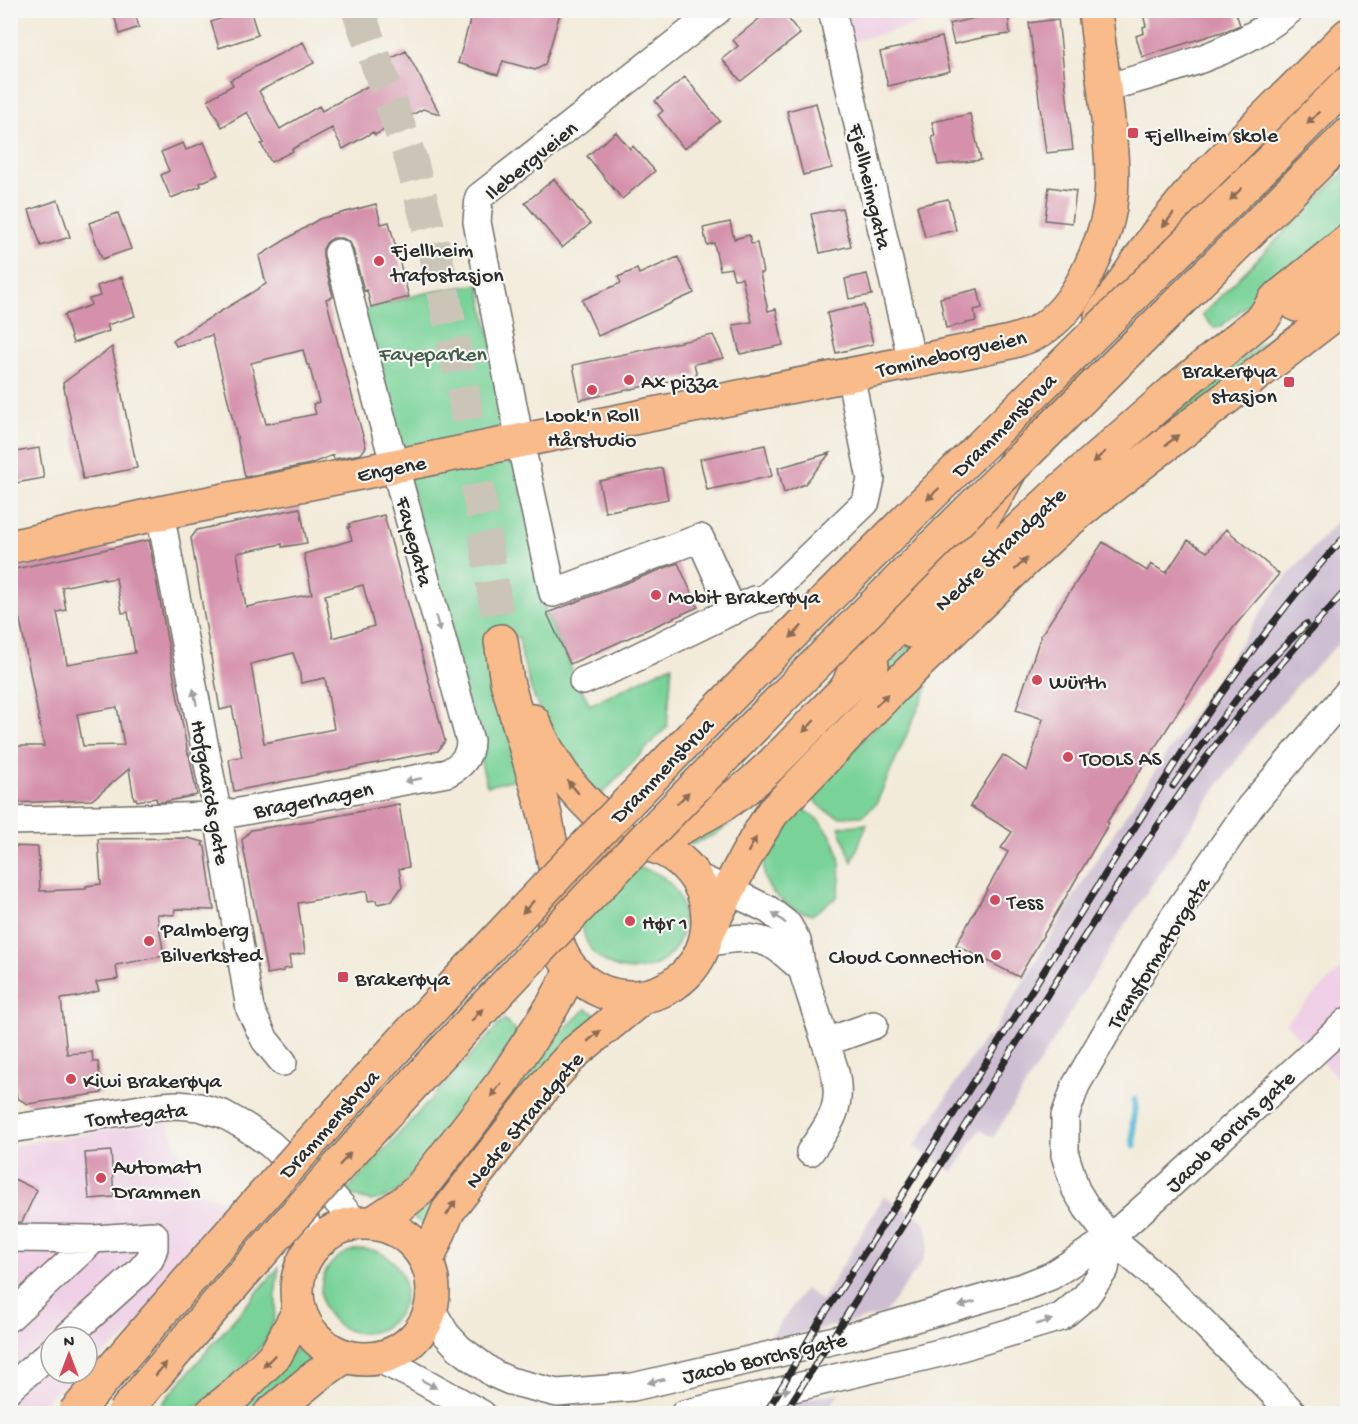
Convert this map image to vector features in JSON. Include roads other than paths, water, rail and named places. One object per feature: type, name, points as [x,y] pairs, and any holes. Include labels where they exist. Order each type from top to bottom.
[{"type":"main road","name":"Tomineborgveien","points":[[771,390],[1017,340],[1039,331],[1055,320],[1070,304],[1097,254],[1110,207],[1112,173],[1095,10]]},
{"type":"main road","points":[[849,684],[854,671],[904,620],[957,559],[993,502],[1064,371],[1156,235],[1194,188],[1347,35]]},
{"type":"main road","name":"Drammensbrua","points":[[74,1413],[208,1256],[341,1108],[634,795],[875,551],[1347,83]]},
{"type":"main road","name":"Drammensbrua","points":[[123,1413],[301,1208],[477,1015],[661,820],[1347,135]]},
{"type":"main road","name":"Nedre Strandgate","points":[[637,844],[698,819],[744,789],[765,771],[849,684],[897,644],[1061,490],[1264,317],[1275,300],[1347,241]]},
{"type":"main road","points":[[1264,317],[1284,314],[1325,286],[1347,276]]},
{"type":"main road","name":"Nedre Strandgate","points":[[706,939],[728,890],[755,839],[773,812],[893,688],[1022,562],[1094,500],[1347,304]]},
{"type":"main road","name":"Engene","points":[[10,546],[160,513],[771,390]]},
{"type":"main road","points":[[560,892],[543,806],[507,682],[501,641],[531,718],[563,775],[574,789],[637,844]]},
{"type":"main road","points":[[637,844],[660,849],[673,856],[694,876],[702,890],[706,904],[708,919],[706,939],[698,959],[675,984],[661,992],[644,996],[612,995],[584,981],[572,970],[559,948],[554,921],[560,892],[576,867],[587,857],[607,848],[637,844]]},
{"type":"main road","name":"Nedre Strandgate","points":[[365,1223],[403,1203],[418,1191],[502,1083],[548,1013],[572,970]]},
{"type":"main road","name":"Nedre Strandgate","points":[[427,1262],[448,1211],[547,1083],[574,1053],[644,996]]},
{"type":"main road","points":[[365,1223],[390,1227],[405,1235],[417,1247],[427,1262],[432,1278],[433,1293],[431,1308],[425,1323],[414,1339],[396,1353],[362,1359],[345,1356],[317,1340],[306,1326],[297,1295],[298,1278],[303,1262],[312,1247],[335,1229],[365,1223]]},
{"type":"main road","points":[[211,1413],[237,1394],[276,1354],[300,1311]]},
{"type":"main road","points":[[270,1413],[345,1356]]},
{"type":"street","name":"Ilebergveien","points":[[718,10],[478,197],[477,222],[520,441],[553,593],[700,538],[733,611]]},
{"type":"street","name":"Fjellheimgata","points":[[832,10],[912,362]]},
{"type":"street","points":[[1104,88],[1148,77],[1230,48],[1290,10]]},
{"type":"street","name":"Fayegata","points":[[338,253],[370,379],[470,741],[470,750],[465,759]]},
{"type":"street","points":[[583,681],[619,666],[754,600],[766,598],[866,502],[871,480],[850,374]]},
{"type":"street","name":"Hofgaards gate","points":[[160,513],[218,816],[250,1009],[264,1040],[283,1062]]},
{"type":"street","name":"Transformatorgata","points":[[1110,1238],[1076,1190],[1065,1155],[1065,1116],[1076,1085],[1167,927],[1250,807],[1347,692]]},
{"type":"street","name":"Bragerhagen","points":[[10,821],[218,816],[447,773],[459,767],[465,759]]},
{"type":"street","points":[[694,876],[769,910],[788,925],[796,941],[802,969],[837,1080],[838,1092],[828,1126],[810,1152]]},
{"type":"street","points":[[706,939],[761,940],[777,948],[802,969]]},
{"type":"street","name":"Jacob Borchs gate","points":[[431,1308],[446,1334],[459,1348],[494,1374],[510,1381],[557,1393],[633,1387],[856,1335],[1023,1287],[1051,1276],[1110,1238],[1347,1021]]},
{"type":"street","points":[[826,1042],[874,1025]]},
{"type":"street","name":"Tomtegata","points":[[10,1129],[177,1104],[199,1107],[223,1114],[246,1127],[283,1156],[308,1168],[365,1223]]},
{"type":"street","points":[[283,1156],[299,1196],[312,1247]]},
{"type":"street","points":[[10,1238],[94,1239],[154,1235],[154,1248],[150,1259],[139,1272],[80,1325]]},
{"type":"street","points":[[1110,1238],[1167,1286],[1294,1413]]},
{"type":"street","name":"Jacob Borchs gate","points":[[684,1413],[948,1351],[1061,1317],[1086,1296],[1106,1269],[1110,1238]]},
{"type":"street","points":[[10,1317],[94,1239]]},
{"type":"street","points":[[377,1358],[482,1413]]},
{"type":"street","points":[[10,1388],[39,1363]]},
{"type":"waterway","points":[[1134,1145],[1135,1100]]},
{"type":"tunnel","points":[[358,10],[411,160],[436,256],[463,390],[501,641]]},
{"type":"railway","points":[[765,1414],[814,1330],[901,1197],[1195,732],[1268,630],[1348,533]]},
{"type":"railway","points":[[784,1414],[1060,975],[1153,832],[1237,717],[1348,588]]},
{"type":"railway","points":[[1173,786],[1251,680],[1306,624]]},
{"type":"place","name":"Fjellheim skole","points":[[1133,133]]},
{"type":"place","name":"Fjellheim trafostasjon","points":[[379,261]]},
{"type":"place","name":"Ax pizza","points":[[629,380]]},
{"type":"place","name":"Brakerøya stasjon","points":[[1289,382]]},
{"type":"place","name":"Look'n Roll Hårstudio","points":[[592,390]]},
{"type":"place","name":"Mobit Brakerøya","points":[[656,595]]},
{"type":"place","name":"Würth","points":[[1037,680]]},
{"type":"place","name":"TOOLS AS","points":[[1068,757]]},
{"type":"place","name":"Tess","points":[[995,900]]},
{"type":"place","name":"Hør 1","points":[[630,921]]},
{"type":"place","name":"Palmberg Bilverksted","points":[[149,941]]},
{"type":"place","name":"Cloud Connection","points":[[996,955]]},
{"type":"place","name":"Brakerøya","points":[[343,977]]},
{"type":"place","name":"Kiwi Brakerøya","points":[[71,1079]]},
{"type":"place","name":"Automat1 Drammen","points":[[101,1178]]},
{"type":"park label","name":"Fayeparken","points":[[433,352]]}]
